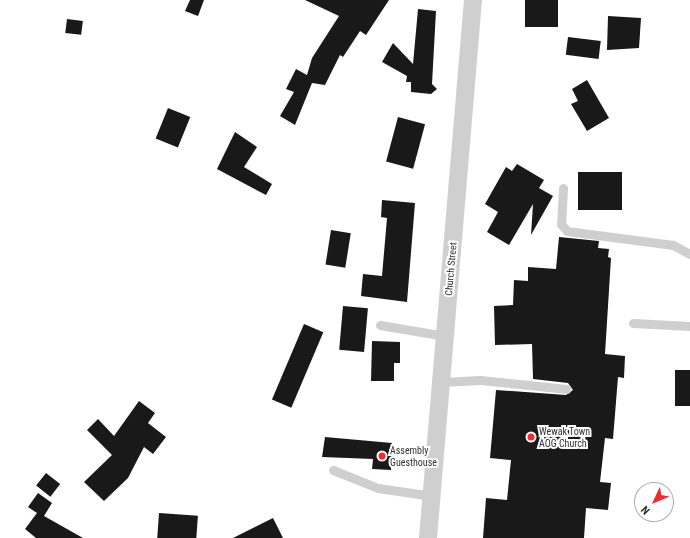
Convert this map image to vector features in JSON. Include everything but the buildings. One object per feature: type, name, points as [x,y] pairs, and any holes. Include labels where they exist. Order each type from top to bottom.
[{"type":"street","name":"Church Street","points":[[428,538],[473,0]]},
{"type":"lane","points":[[563,188],[561,224],[567,231],[673,245],[690,254]]},
{"type":"lane","points":[[633,323],[690,326]]},
{"type":"lane","points":[[380,325],[445,336]]},
{"type":"lane","points":[[442,382],[480,380],[567,389]]},
{"type":"lane","points":[[333,470],[378,488],[432,496]]},
{"type":"place","name":"Wewak Town AOG Church","points":[[531,437]]},
{"type":"place","name":"Assembly Guesthouse","points":[[382,456]]}]
